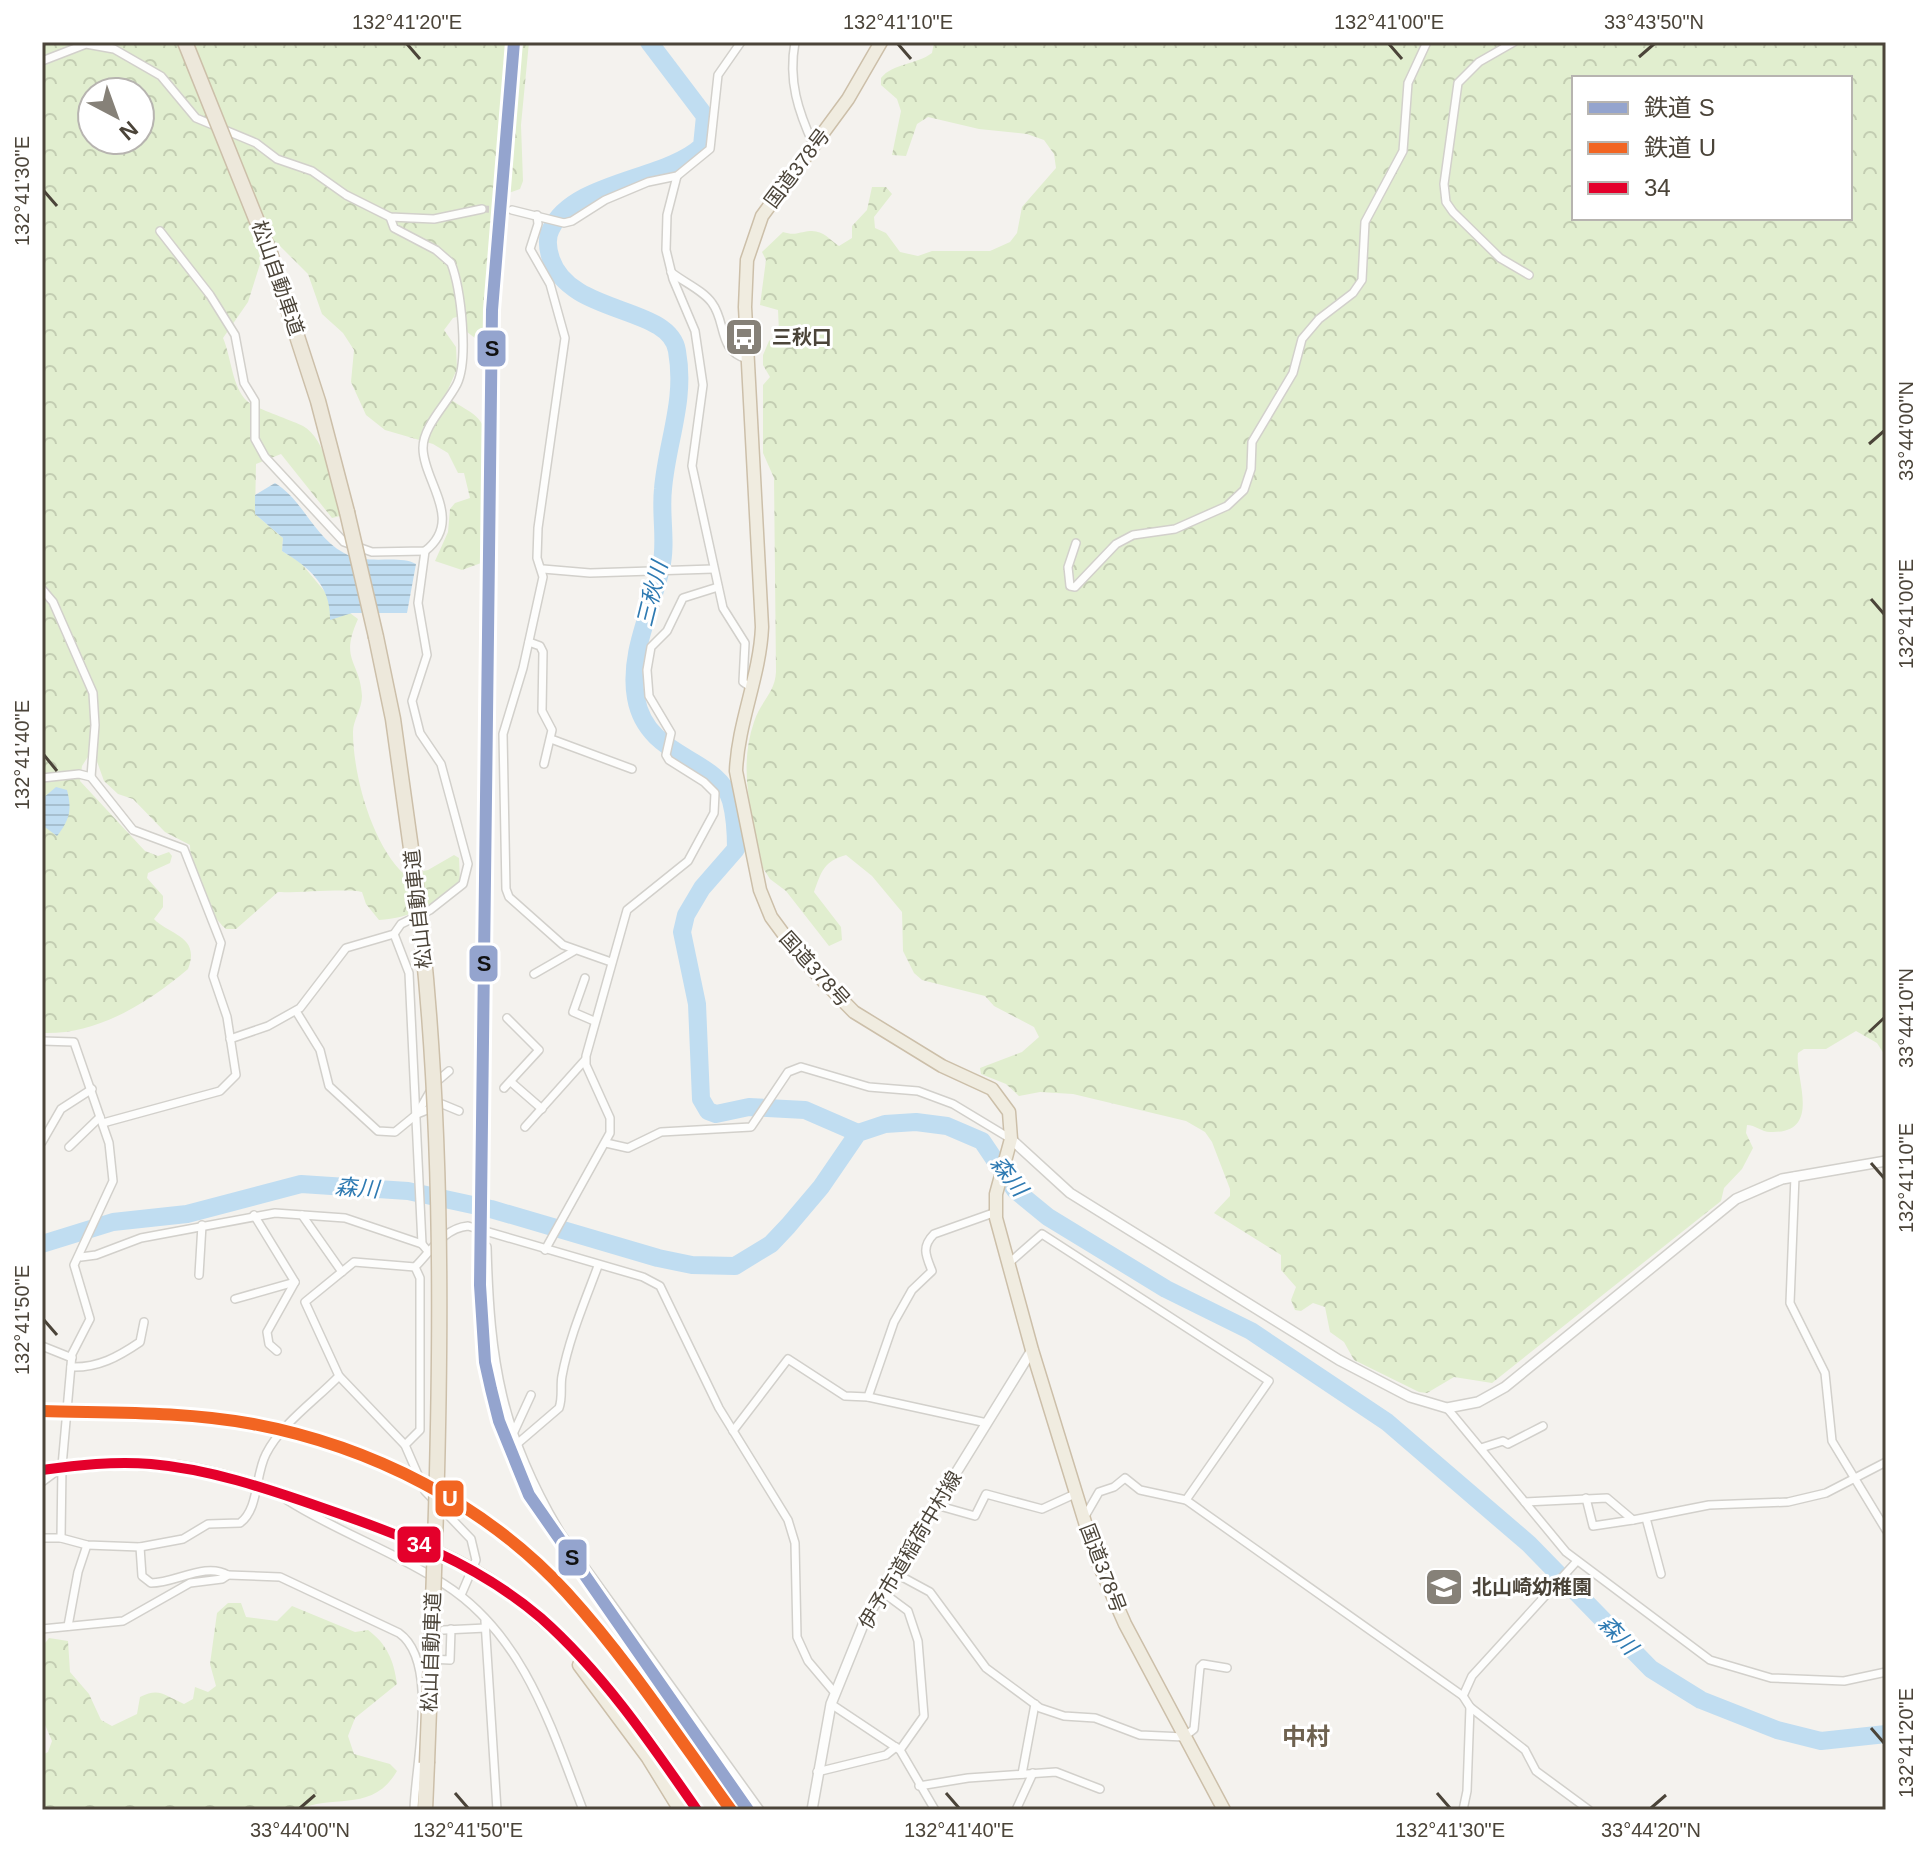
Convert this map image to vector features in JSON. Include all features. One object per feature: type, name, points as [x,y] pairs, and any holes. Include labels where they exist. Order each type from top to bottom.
[{"type":"highway","name":"松山自動車道","points":[[185,42],[271,256],[318,401],[347,512],[393,719],[414,870],[426,990],[436,1253],[436,1531],[425,1810]]},
{"type":"highway","name":"国道378号","points":[[881,42],[854,90],[774,197],[753,238],[744,282],[762,627],[754,690],[737,755],[736,771],[756,874],[771,917],[821,982],[854,1012],[942,1066],[992,1089],[1009,1112],[1011,1139],[996,1194],[996,1212],[1032,1350],[1096,1558],[1125,1624],[1224,1810]]},
{"type":"highway","points":[[42,1470],[62,1466],[150,1462],[255,1484],[405,1538],[474,1570],[537,1616],[609,1688],[697,1810]]},
{"type":"highway","points":[[537,1616],[602,1695],[680,1810]]},
{"type":"street","points":[[512,210],[564,223],[648,182],[677,176],[710,149],[718,75],[741,42]]},
{"type":"street","points":[[795,42],[792,60],[794,94],[814,146]]},
{"type":"street","points":[[1076,543],[1067,575],[1070,586],[1075,587],[1116,544],[1133,535],[1175,529],[1227,506],[1244,490],[1251,469],[1252,442],[1293,373],[1302,339],[1319,319],[1353,293],[1362,280],[1365,222],[1386,189],[1403,151],[1408,83],[1427,42]]},
{"type":"street","points":[[1514,42],[1479,62],[1458,83],[1444,184],[1446,202],[1453,212],[1500,258],[1529,275]]},
{"type":"street","points":[[42,61],[86,44],[114,49],[161,76],[196,118],[256,143],[277,159],[312,171],[346,195],[390,217],[434,219],[482,209]]},
{"type":"street","points":[[677,176],[666,232],[671,271],[689,313],[700,355],[703,385],[692,466],[718,587],[728,619],[745,643],[743,682],[754,690]]},
{"type":"street","points":[[537,215],[538,224],[530,249],[550,284],[565,338],[538,528],[537,558],[543,569],[529,642],[503,734],[506,889],[509,897],[574,951],[611,962]]},
{"type":"street","points":[[230,1039],[268,1026],[296,1011],[309,1000],[346,948],[394,934],[401,924],[454,893],[467,874],[468,864],[446,778],[437,755],[420,733],[412,701],[427,655],[418,603],[425,551],[439,535],[441,505],[423,451],[425,436],[462,372],[461,325],[451,263],[436,250],[394,228],[390,217]]},
{"type":"street","points":[[160,231],[210,295],[235,335],[244,383],[255,401],[255,439],[265,457],[344,542],[372,552],[425,551]]},
{"type":"street","points":[[671,271],[708,298],[718,316],[727,345],[736,355],[747,359]]},
{"type":"street","points":[[543,569],[652,573],[713,569]]},
{"type":"street","points":[[525,1127],[586,1060],[594,1021],[627,910],[688,861],[714,813],[715,793],[666,755],[671,733],[649,696],[647,670],[651,647],[667,631],[683,598],[718,587]]},
{"type":"street","points":[[42,589],[53,602],[93,693],[95,725],[91,777]]},
{"type":"street","points":[[529,642],[540,646],[543,652],[542,711],[552,730],[544,764]]},
{"type":"street","points":[[551,739],[632,769]]},
{"type":"street","points":[[42,778],[79,774],[91,777],[133,830],[184,849],[204,907],[217,927],[221,943],[213,976],[227,1017],[236,1075],[227,1088],[102,1120],[69,1147]]},
{"type":"street","points":[[394,934],[409,973],[425,1247],[415,1267]]},
{"type":"street","points":[[534,974],[574,951]]},
{"type":"street","points":[[585,978],[573,1012],[594,1021]]},
{"type":"street","points":[[296,1011],[320,1050],[329,1086],[373,1128],[395,1132],[417,1114],[442,1104],[459,1111]]},
{"type":"street","points":[[504,1088],[539,1050],[507,1018]]},
{"type":"street","points":[[42,1041],[74,1042],[102,1120],[113,1181],[74,1270],[90,1319],[72,1362],[62,1466],[61,1538]]},
{"type":"street","points":[[547,1246],[606,1143],[610,1118],[586,1060]]},
{"type":"street","points":[[606,1143],[621,1149],[661,1132],[745,1129],[762,1114],[788,1072],[801,1067],[869,1087],[918,1091],[953,1104],[1011,1139],[1070,1193],[1339,1360],[1410,1397],[1447,1408],[1478,1402],[1505,1387],[1718,1211],[1765,1185],[1795,1176],[1886,1161]]},
{"type":"street","points":[[417,1114],[435,1083],[449,1071]]},
{"type":"street","points":[[511,1082],[542,1109]]},
{"type":"street","points":[[42,1142],[61,1109],[92,1089]]},
{"type":"street","points":[[1795,1176],[1790,1303],[1796,1322],[1822,1364],[1832,1441],[1886,1530]]},
{"type":"street","points":[[868,1397],[894,1322],[912,1290],[931,1275],[924,1251],[928,1240],[934,1234],[996,1212]]},
{"type":"street","points":[[82,1253],[88,1258],[141,1238],[254,1215],[302,1214],[345,1218],[425,1247],[468,1226],[547,1246],[598,1266],[643,1277],[660,1286],[733,1431],[793,1531],[797,1637],[808,1661],[833,1699],[898,1748],[935,1810]]},
{"type":"street","points":[[302,1214],[342,1272]]},
{"type":"street","points":[[254,1215],[295,1282]]},
{"type":"street","points":[[199,1275],[202,1225]]},
{"type":"street","points":[[1008,1264],[1042,1234],[1269,1381],[1186,1500]]},
{"type":"street","points":[[487,1247],[492,1355],[513,1434],[534,1487],[562,1535],[760,1810]]},
{"type":"street","points":[[415,1267],[360,1260],[305,1302],[339,1376],[405,1445],[425,1491],[471,1539],[476,1560],[461,1595]]},
{"type":"street","points":[[517,1444],[559,1408],[561,1379],[572,1333],[585,1308],[592,1277],[598,1266]]},
{"type":"street","points":[[405,1445],[420,1430],[420,1278],[415,1267]]},
{"type":"street","points":[[235,1299],[295,1282]]},
{"type":"street","points":[[277,1351],[269,1344],[267,1332],[295,1282]]},
{"type":"street","points":[[42,1346],[72,1362],[95,1366],[140,1342],[144,1322]]},
{"type":"street","name":"伊予市道稲荷中村線","points":[[812,1810],[833,1699],[881,1591],[1032,1350]]},
{"type":"street","points":[[733,1431],[788,1359],[840,1394],[868,1397],[987,1423]]},
{"type":"street","points":[[42,1538],[61,1538],[87,1545],[140,1547],[183,1539],[208,1524],[240,1523],[249,1515],[255,1484],[268,1450],[339,1376]]},
{"type":"street","points":[[513,1434],[531,1395]]},
{"type":"street","points":[[1447,1408],[1566,1552],[1695,1651],[1728,1668],[1758,1676],[1805,1680],[1859,1679],[1886,1672]]},
{"type":"street","points":[[1481,1448],[1503,1441],[1508,1444],[1543,1426]]},
{"type":"street","points":[[1586,1498],[1593,1526],[1709,1505],[1771,1506],[1826,1493],[1886,1462]]},
{"type":"street","points":[[42,1482],[62,1466]]},
{"type":"street","points":[[1084,1518],[1099,1492],[1114,1487],[1125,1478],[1140,1490],[1186,1500],[1463,1696],[1470,1707],[1511,1736],[1525,1750],[1536,1771],[1589,1810]]},
{"type":"street","points":[[271,1490],[461,1595],[485,1619],[530,1676],[583,1810]]},
{"type":"street","points":[[936,1505],[975,1516],[986,1494],[1042,1509],[1077,1493]]},
{"type":"street","points":[[1525,1502],[1607,1498],[1633,1520]]},
{"type":"street","points":[[1646,1518],[1661,1574]]},
{"type":"street","points":[[68,1626],[78,1572],[87,1545]]},
{"type":"street","points":[[140,1547],[142,1576],[151,1583],[214,1570],[228,1575],[280,1577],[399,1633],[413,1646],[419,1659],[419,1762],[414,1810]]},
{"type":"street","points":[[1463,1696],[1472,1676],[1577,1561]]},
{"type":"street","points":[[893,1572],[930,1592],[986,1668],[1035,1704],[1056,1714],[1095,1718],[1140,1735],[1184,1737],[1194,1729],[1200,1667],[1203,1664],[1227,1668]]},
{"type":"street","points":[[42,1629],[123,1621],[190,1583],[222,1579],[228,1575]]},
{"type":"street","points":[[817,1772],[886,1755],[898,1748],[924,1716],[917,1629],[902,1603],[881,1591]]},
{"type":"street","points":[[485,1619],[497,1810]]},
{"type":"street","points":[[419,1659],[450,1660],[448,1630],[486,1628]]},
{"type":"street","points":[[1022,1774],[1035,1704]]},
{"type":"street","points":[[1463,1810],[1470,1707]]},
{"type":"street","points":[[919,1786],[1056,1772],[1100,1789]]},
{"type":"street","points":[[1016,1810],[1033,1773]]},
{"type":"green space","points":[[42,42],[529,42],[521,125],[523,181],[520,189],[494,198],[486,334],[475,338],[467,332],[464,315],[453,318],[444,330],[456,347],[457,369],[446,394],[475,415],[482,424],[481,563],[462,570],[435,561],[448,532],[450,509],[455,503],[470,498],[464,473],[458,473],[448,453],[433,444],[385,430],[366,415],[351,382],[354,350],[343,333],[322,314],[308,274],[276,242],[260,246],[260,264],[248,302],[223,338],[242,395],[251,404],[303,426],[318,442],[328,466],[340,516],[332,518],[281,454],[256,464],[255,514],[283,538],[282,551],[300,562],[331,599],[358,619],[350,644],[362,696],[353,728],[354,749],[361,788],[374,828],[393,862],[405,875],[428,870],[454,855],[459,858],[460,880],[443,897],[424,909],[379,920],[366,904],[362,892],[278,892],[236,929],[226,929],[212,913],[201,890],[190,845],[165,832],[133,799],[118,794],[104,781],[95,756],[89,755],[82,766],[80,781],[145,851],[158,856],[169,852],[172,856],[170,863],[148,873],[147,878],[163,896],[163,907],[154,919],[187,943],[191,958],[188,969],[139,1005],[102,1023],[42,1033]]},
{"type":"green space","points":[[934,42],[1886,42],[1886,1057],[1877,1043],[1856,1031],[1826,1049],[1804,1049],[1798,1053],[1803,1102],[1797,1124],[1787,1130],[1770,1132],[1747,1125],[1746,1133],[1753,1148],[1742,1169],[1724,1188],[1721,1201],[1492,1383],[1454,1377],[1427,1393],[1419,1392],[1354,1360],[1344,1342],[1330,1332],[1325,1307],[1313,1303],[1301,1311],[1295,1310],[1291,1300],[1296,1287],[1281,1270],[1281,1255],[1214,1213],[1230,1196],[1230,1189],[1205,1132],[1186,1121],[1073,1094],[1040,1092],[1019,1096],[1006,1084],[981,1074],[980,1068],[1022,1052],[1039,1037],[1034,1027],[994,1006],[985,996],[922,980],[914,973],[903,951],[902,912],[872,876],[846,855],[824,868],[814,892],[841,927],[842,940],[829,946],[786,891],[770,879],[763,868],[748,795],[747,759],[754,722],[773,686],[776,672],[774,478],[763,453],[763,385],[770,377],[763,365],[763,355],[769,341],[779,332],[778,310],[760,305],[766,260],[762,252],[783,232],[819,232],[839,246],[852,238],[852,226],[867,210],[872,187],[886,187],[892,194],[874,217],[875,228],[886,233],[900,252],[918,256],[932,251],[990,251],[1010,242],[1017,233],[1022,207],[1056,168],[1054,154],[1044,140],[1027,134],[979,129],[928,117],[917,124],[906,156],[892,155],[901,111],[897,99],[881,85],[881,78],[892,69],[932,53]]},
{"type":"green space","points":[[228,1603],[241,1603],[246,1617],[277,1621],[292,1606],[355,1632],[368,1630],[380,1641],[392,1660],[397,1684],[355,1718],[348,1736],[354,1754],[390,1764],[397,1771],[387,1784],[364,1798],[311,1805],[298,1810],[42,1810],[42,1755],[48,1752],[52,1741],[42,1718],[42,1647],[49,1638],[68,1641],[70,1672],[89,1694],[101,1720],[112,1726],[137,1714],[140,1697],[147,1694],[162,1694],[184,1704],[193,1699],[195,1687],[208,1692],[216,1686],[210,1664],[217,1613]]},
{"type":"water","points":[[275,483],[294,499],[324,537],[344,553],[362,559],[400,560],[416,564],[407,613],[352,613],[330,620],[327,597],[317,579],[282,551],[283,538],[255,514],[255,495]]},
{"type":"water","points":[[56,787],[67,790],[69,803],[69,814],[57,836],[42,825],[42,799]]},
{"type":"waterway","name":"三秋川","points":[[649,42],[705,116],[702,146],[666,167],[579,201],[562,213],[551,229],[548,244],[551,259],[562,277],[578,291],[657,325],[670,336],[677,351],[678,404],[663,489],[663,558],[638,648],[634,681],[643,718],[654,734],[724,786],[733,813],[736,849],[702,888],[686,915],[682,932],[697,1004],[701,1099],[708,1111],[716,1114],[749,1107],[805,1110],[858,1133]]},
{"type":"waterway","name":"森川","points":[[42,1244],[113,1222],[187,1214],[301,1184],[408,1191],[491,1209],[658,1258],[692,1265],[735,1266],[771,1244],[788,1226],[821,1187],[858,1133],[885,1124],[916,1122],[947,1126],[982,1141],[1015,1190],[1048,1217],[1166,1289],[1251,1331],[1387,1422],[1529,1544],[1651,1669],[1701,1700],[1777,1730],[1821,1741],[1886,1734]]},
{"type":"tunnel","points":[[482,209],[512,210]]},
{"type":"rail line","name":"S","points":[[514,42],[492,310],[480,1285],[485,1362],[499,1421],[529,1495],[748,1810]]},
{"type":"rail line","name":"U","points":[[42,1411],[174,1415],[253,1424],[340,1447],[424,1483],[500,1532],[567,1593],[632,1672],[731,1810]]},
{"type":"transit line","name":"34","points":[[42,1470],[137,1463],[237,1480],[379,1528],[464,1566],[516,1599],[564,1639],[625,1709],[697,1810]]},
{"type":"place","name":"三秋口","points":[[744,337]]},
{"type":"place","name":"北山崎幼稚園","points":[[1444,1587]]},
{"type":"district","name":"中村","points":[[1306,1736]]}]
